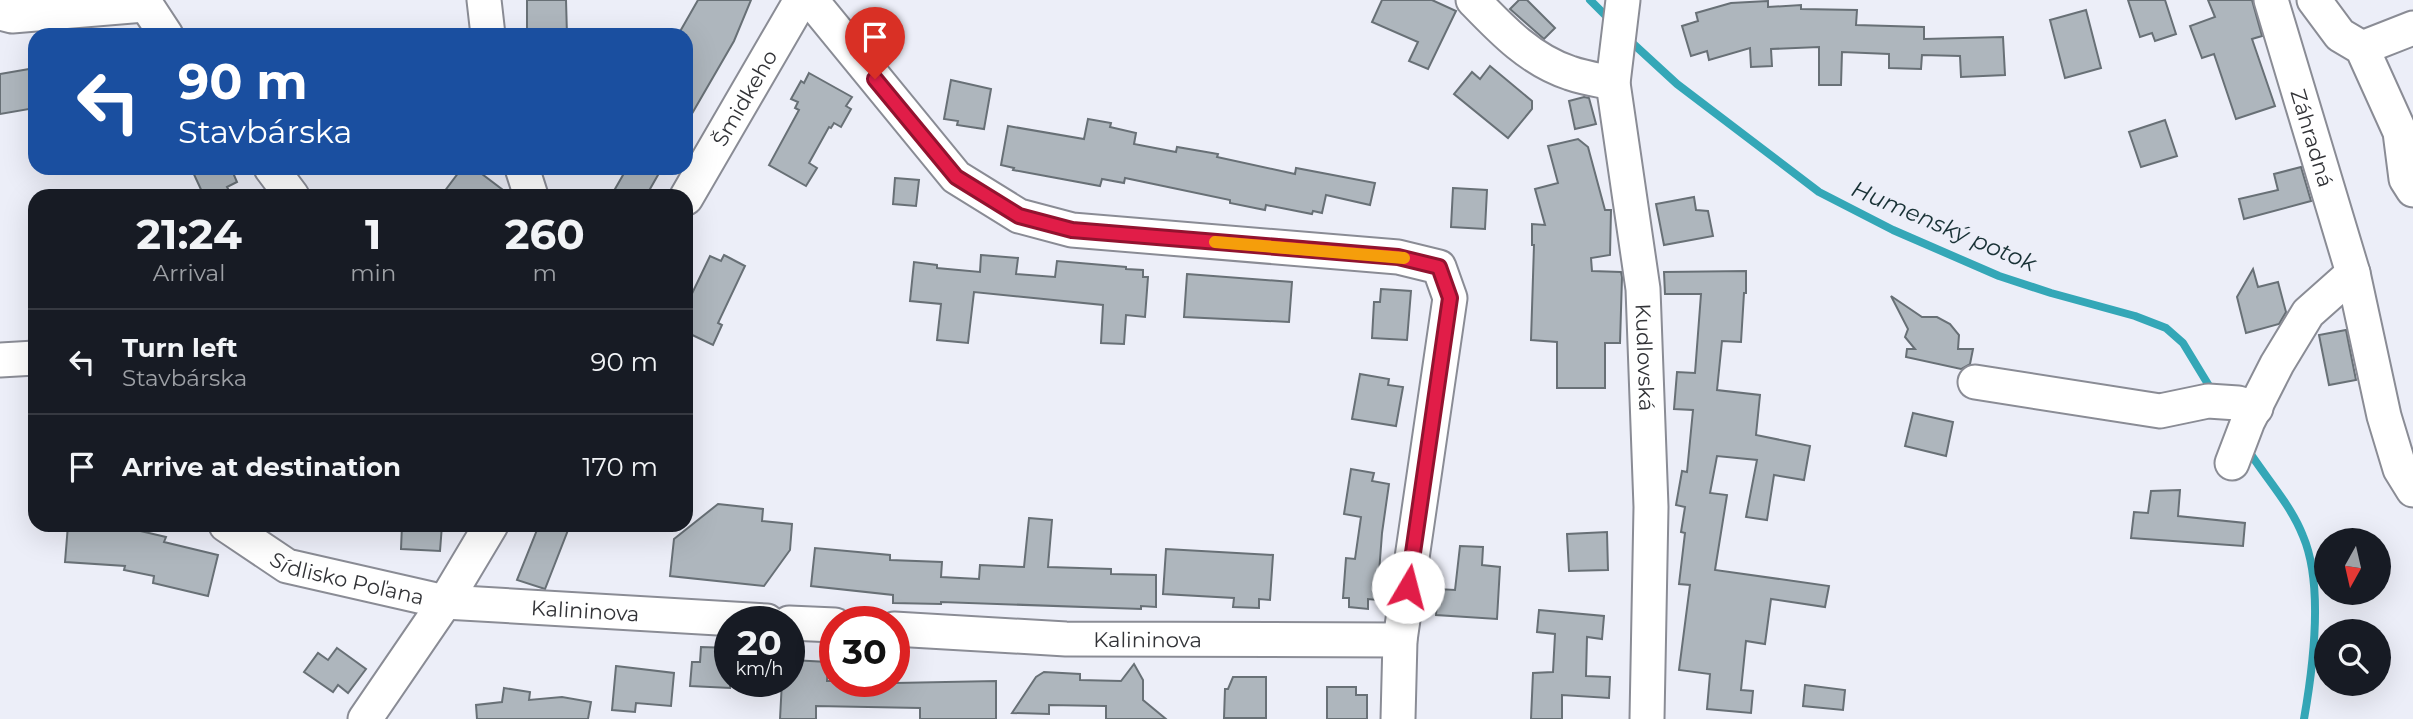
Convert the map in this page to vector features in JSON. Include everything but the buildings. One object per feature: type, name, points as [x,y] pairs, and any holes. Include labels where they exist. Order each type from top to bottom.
[{"type":"street","points":[[484,0],[487,28]]},
{"type":"street","name":"Šmidkeho","points":[[691,189],[801,0]]},
{"type":"street","points":[[811,0],[956,177],[1019,216],[1072,230],[1398,257],[1439,267],[1450,298],[1401,640],[1398,719]]},
{"type":"street","points":[[1473,0],[1506,33],[1551,66],[1572,74],[1613,83]]},
{"type":"street","name":"Záhradná","points":[[2271,0],[2353,274],[2384,416],[2400,469],[2413,490]]},
{"type":"street","points":[[2314,0],[2340,34],[2362,48],[2400,132],[2410,184]]},
{"type":"street","points":[[0,13],[12,16],[144,3],[161,28]]},
{"type":"street","name":"Kudlovská","points":[[1623,5],[1613,83],[1643,289],[1651,507],[1647,719]]},
{"type":"street","points":[[2362,48],[2413,28]]},
{"type":"street","points":[[2233,460],[2238,408],[2277,364],[2308,313],[2353,274]]},
{"type":"street","points":[[0,360],[28,358]]},
{"type":"street","points":[[1975,382],[2160,411],[2238,408]]},
{"type":"street","points":[[365,719],[444,602],[487,532]]},
{"type":"street","name":"Sídlisko Poľana","points":[[261,534],[287,566],[444,602]]},
{"type":"street","name":"Kalininova","points":[[444,602],[714,618]]},
{"type":"street","name":"Kalininova","points":[[910,630],[1066,639],[1401,640]]},
{"type":"waterway","name":"Humenský potok","points":[[1590,0],[1612,22]]},
{"type":"waterway","name":"Humenský potok","points":[[1628,39],[1677,84],[1819,192],[1893,230],[1999,276],[2135,316],[2166,328],[2183,343],[2214,394]]},
{"type":"waterway","name":"Humenský potok","points":[[2248,450],[2292,513],[2309,556],[2313,578],[2315,627],[2304,719]]},
{"type":"slow traffic","points":[[1215,242],[1404,258]]},
{"type":"route","points":[[875,79],[956,177],[1019,216],[1072,230],[1398,257],[1439,267],[1450,298],[1408,587]]}]
